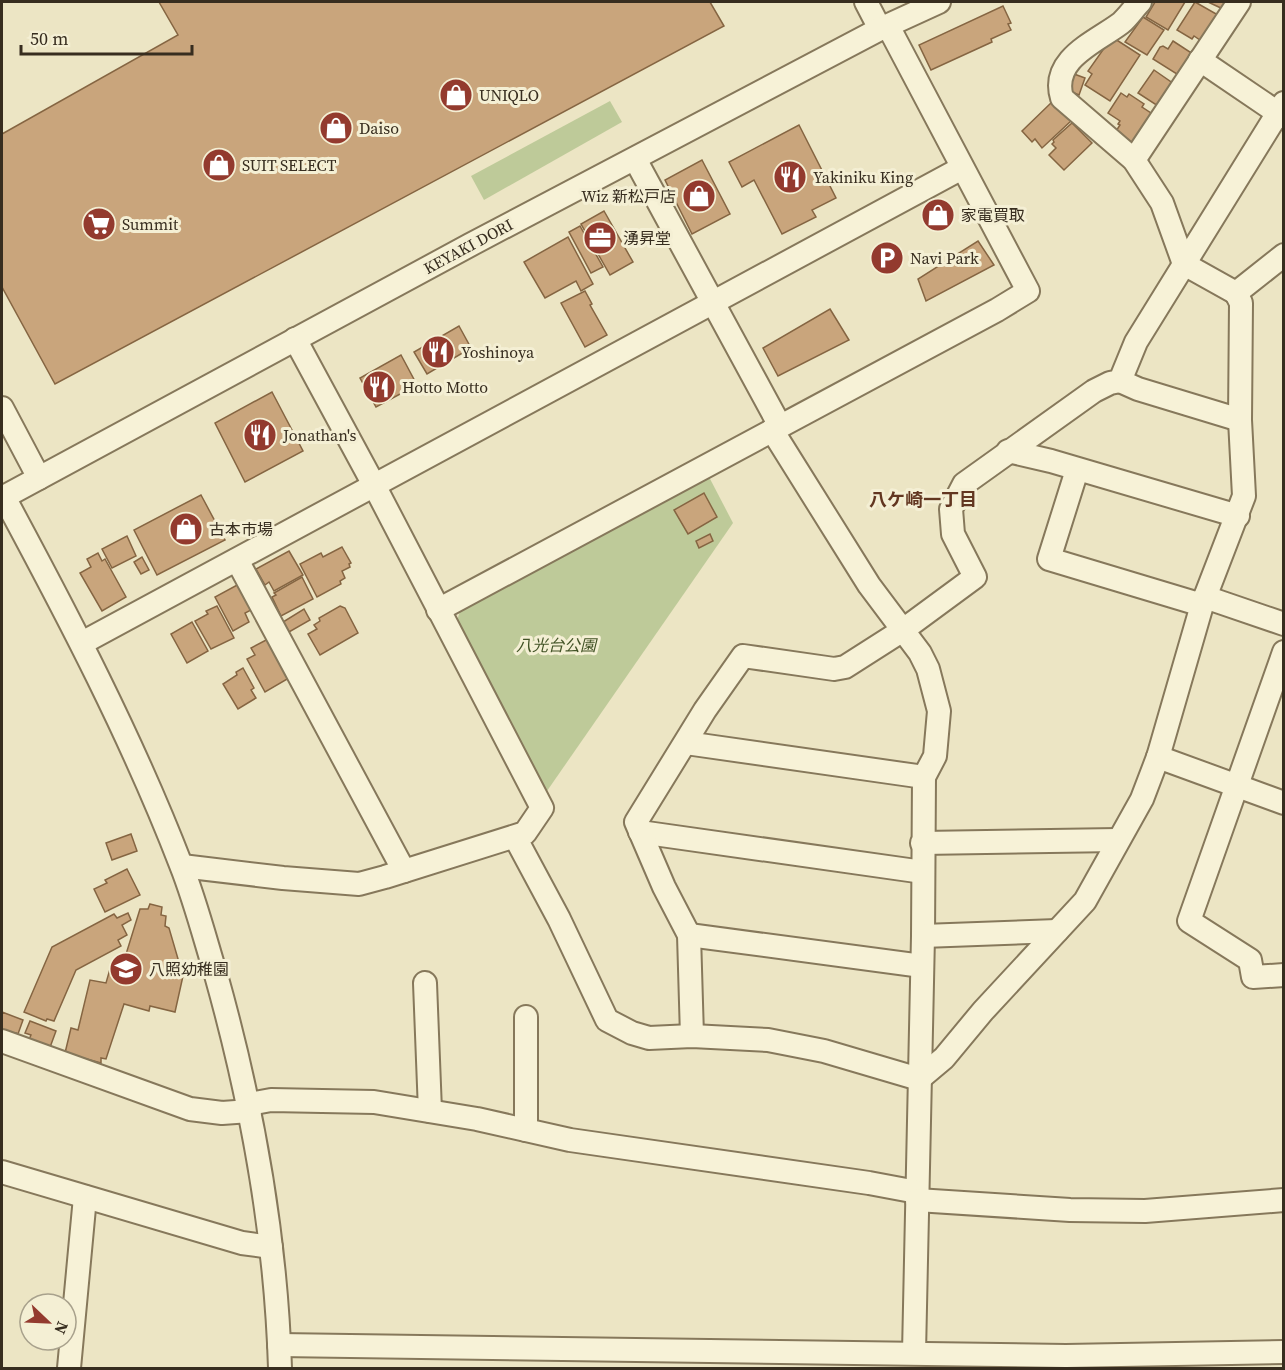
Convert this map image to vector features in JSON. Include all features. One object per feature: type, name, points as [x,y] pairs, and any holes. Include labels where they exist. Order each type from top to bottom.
[{"type":"street","points":[[438,610],[1028,291],[884,28],[866,2]]},
{"type":"street","name":"KEYAKI DORI","points":[[3,497],[635,159],[884,28],[939,2]]},
{"type":"street","points":[[919,1079],[944,1059],[983,1011],[1085,901],[1142,798],[1158,757],[1204,601],[1244,496],[1240,420],[1241,303],[1236,293],[1184,264],[1162,203],[1134,160],[1062,98],[1058,86],[1068,63],[1075,54],[1123,21],[1140,2]]},
{"type":"street","points":[[1134,160],[1239,2]]},
{"type":"street","points":[[1120,381],[1136,342],[1281,111],[1200,60]]},
{"type":"street","points":[[635,159],[714,304],[776,428],[869,585],[920,653],[928,669],[939,711],[935,756],[924,777],[914,1353]]},
{"type":"street","points":[[82,643],[374,484],[714,304],[962,168]]},
{"type":"street","points":[[1236,293],[1284,255]]},
{"type":"street","points":[[182,866],[359,884],[525,833],[542,808],[374,484],[295,339]]},
{"type":"street","points":[[692,1036],[689,935],[664,887],[636,822],[705,710],[743,656],[834,669],[845,667],[903,630],[975,577],[953,534],[951,509],[964,484],[1008,451],[1110,383],[1120,381],[1240,420]]},
{"type":"street","points":[[2,408],[39,478]]},
{"type":"street","points":[[1008,451],[1051,461],[1238,516]]},
{"type":"street","points":[[1077,470],[1049,559],[1284,624]]},
{"type":"street","points":[[3,497],[82,643],[182,866],[234,1040],[249,1108],[271,1247],[280,1368]]},
{"type":"street","points":[[237,560],[404,871]]},
{"type":"street","points":[[1284,652],[1189,921],[1250,960],[1253,977],[1284,975]]},
{"type":"street","points":[[686,743],[924,777]]},
{"type":"street","points":[[1158,757],[1284,803]]},
{"type":"street","points":[[640,832],[922,872]]},
{"type":"street","points":[[515,837],[559,919],[607,1020],[632,1033],[649,1038],[692,1036],[768,1040],[824,1051],[919,1079]]},
{"type":"street","points":[[922,843],[1118,840]]},
{"type":"street","points":[[923,936],[1057,931]]},
{"type":"street","points":[[689,935],[922,966]]},
{"type":"street","points":[[425,983],[430,1111]]},
{"type":"street","points":[[526,1017],[526,1130]]},
{"type":"street","points":[[2,1041],[190,1109],[222,1113],[249,1108],[271,1100],[374,1102],[477,1119],[570,1140],[868,1183],[917,1196],[1059,1209],[1145,1211],[1284,1200]]},
{"type":"street","points":[[2,1172],[242,1244],[271,1247]]},
{"type":"street","points":[[69,1368],[85,1197]]},
{"type":"street","points":[[279,1345],[570,1359],[914,1353],[1066,1362],[1284,1352]]},
{"type":"green space","points":[[610,101],[622,122],[484,200],[471,176]]},
{"type":"green space","name":"八光台公園","points":[[708,475],[733,523],[547,791],[457,621],[460,611]]},
{"type":"building","points":[[159,2],[710,2],[724,26],[55,384],[2,287],[2,134],[178,35]]},
{"type":"building","points":[[1155,2],[1185,2],[1168,30],[1146,17]]},
{"type":"building","points":[[1195,2],[1218,15],[1200,40],[1194,36],[1192,39],[1177,30]]},
{"type":"building","points":[[1208,2],[1229,2],[1223,9]]},
{"type":"building","points":[[1003,6],[1011,23],[1008,24],[1011,30],[991,39],[992,42],[931,70],[919,45]]},
{"type":"building","points":[[1143,17],[1164,30],[1147,55],[1125,42]]},
{"type":"building","points":[[1112,37],[1140,55],[1110,101],[1085,85],[1092,74],[1088,71]]},
{"type":"building","points":[[1173,41],[1193,54],[1180,76],[1153,59],[1160,47],[1168,49]]},
{"type":"building","points":[[1154,70],[1174,84],[1158,106],[1138,93]]},
{"type":"building","points":[[1074,74],[1085,78],[1079,95],[1067,90]]},
{"type":"building","points":[[1121,93],[1127,97],[1129,94],[1144,104],[1142,107],[1154,115],[1134,144],[1116,131],[1120,121],[1108,113]]},
{"type":"building","points":[[1053,101],[1071,121],[1042,148],[1035,139],[1032,142],[1022,131]]},
{"type":"building","points":[[1072,123],[1092,143],[1064,170],[1049,155],[1056,148],[1052,144],[1053,140]]},
{"type":"building","points":[[799,125],[836,198],[812,210],[816,217],[782,234],[754,180],[742,187],[729,162]]},
{"type":"building","points":[[702,160],[730,214],[692,234],[665,180]]},
{"type":"building","points":[[604,211],[633,262],[610,275],[581,224]]},
{"type":"building","points":[[580,226],[603,267],[591,273],[569,232]]},
{"type":"building","points":[[568,237],[593,284],[581,291],[576,281],[545,298],[524,262]]},
{"type":"building","points":[[978,241],[994,265],[926,301],[918,279]]},
{"type":"building","points":[[585,291],[607,335],[585,347],[561,303]]},
{"type":"building","points":[[830,309],[849,340],[778,376],[763,348]]},
{"type":"building","points":[[459,326],[471,348],[427,374],[414,352]]},
{"type":"building","points":[[401,355],[417,385],[376,407],[360,378]]},
{"type":"building","points":[[272,392],[303,451],[245,482],[215,423]]},
{"type":"building","points":[[704,493],[717,517],[688,534],[674,510]]},
{"type":"building","points":[[201,495],[225,540],[157,575],[134,530]]},
{"type":"building","points":[[710,534],[713,541],[699,548],[696,541]]},
{"type":"building","points":[[127,536],[136,556],[112,568],[102,549]]},
{"type":"building","points":[[342,547],[351,563],[350,567],[342,571],[345,578],[340,581],[341,584],[317,597],[300,564],[321,553],[323,557]]},
{"type":"building","points":[[289,551],[303,575],[274,591],[269,582],[265,585],[256,569]]},
{"type":"building","points":[[98,553],[102,561],[105,559],[126,597],[102,611],[80,573],[91,567],[87,559]]},
{"type":"building","points":[[142,557],[149,570],[141,574],[134,562]]},
{"type":"building","points":[[302,577],[313,599],[281,616],[272,597],[276,595],[274,593]]},
{"type":"building","points":[[239,584],[253,609],[245,613],[249,622],[233,631],[215,597]]},
{"type":"building","points":[[217,606],[234,638],[211,649],[195,621],[208,614],[206,611]]},
{"type":"building","points":[[340,606],[345,608],[358,633],[320,655],[308,634],[317,629],[314,625],[320,621],[319,618]]},
{"type":"building","points":[[304,609],[310,620],[289,632],[283,622]]},
{"type":"building","points":[[192,622],[208,651],[187,663],[171,634]]},
{"type":"building","points":[[268,639],[289,678],[265,692],[247,659],[255,655],[251,648]]},
{"type":"building","points":[[243,668],[254,688],[251,690],[256,698],[238,709],[223,684]]},
{"type":"building","points":[[131,834],[137,851],[112,860],[106,843]]},
{"type":"building","points":[[127,869],[140,895],[105,912],[94,889],[107,883],[105,880]]},
{"type":"building","points":[[150,904],[162,907],[161,915],[166,916],[165,926],[169,928],[183,976],[175,1012],[150,1006],[149,1011],[124,1004],[106,1059],[101,1058],[101,1063],[65,1053],[71,1028],[78,1030],[90,980],[106,983],[112,962],[123,964],[140,909],[148,909]]},
{"type":"building","points":[[128,913],[131,920],[122,925],[127,935],[118,940],[121,946],[76,970],[54,1021],[47,1019],[46,1021],[24,1012],[52,947],[114,914],[117,918]]},
{"type":"building","points":[[2,1012],[23,1020],[18,1034],[16,1033],[14,1037],[2,1033]]},
{"type":"building","points":[[30,1021],[56,1031],[49,1050],[28,1042],[31,1035],[25,1033]]},
{"type":"place","name":"UNIQLO","points":[[456,95]]},
{"type":"place","name":"Daiso","points":[[336,128]]},
{"type":"place","name":"SUIT SELECT","points":[[219,165]]},
{"type":"place","name":"Yakiniku King","points":[[790,177]]},
{"type":"place","name":"Wiz 新松戸店","points":[[699,196]]},
{"type":"place","name":"家電買取","points":[[938,215]]},
{"type":"place","name":"Summit","points":[[99,224]]},
{"type":"place","name":"湧昇堂","points":[[600,238]]},
{"type":"place","name":"Navi Park","points":[[887,258]]},
{"type":"place","name":"Yoshinoya","points":[[438,352]]},
{"type":"place","name":"Hotto Motto","points":[[379,387]]},
{"type":"place","name":"Jonathan's","points":[[260,435]]},
{"type":"place","name":"古本市場","points":[[186,529]]},
{"type":"place","name":"八照幼稚園","points":[[126,969]]},
{"type":"district","name":"八ケ崎一丁目","points":[[923,500]]}]
